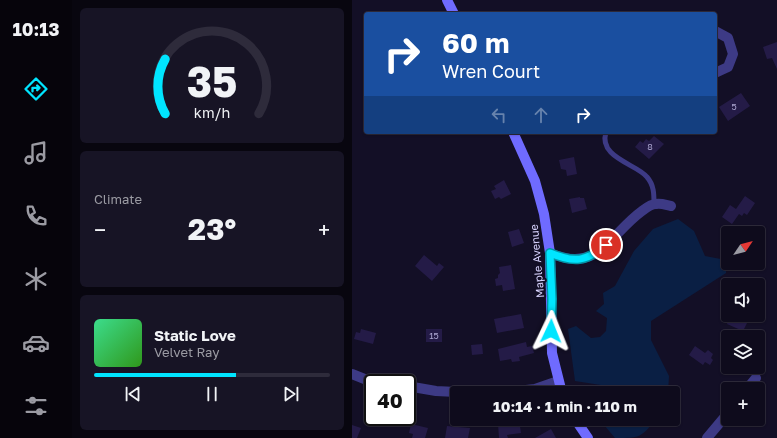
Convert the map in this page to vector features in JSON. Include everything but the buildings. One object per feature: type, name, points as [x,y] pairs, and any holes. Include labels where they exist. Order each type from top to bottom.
[{"type":"street","points":[[447,0],[453,12]]},
{"type":"street","points":[[717,32],[728,38],[733,54],[728,67],[717,72]]},
{"type":"street","name":"Maple Avenue","points":[[514,134],[535,181],[544,214],[550,253],[552,353],[560,386]]},
{"type":"street","points":[[550,253],[570,259],[589,258],[616,236],[635,216],[654,204],[671,206]]},
{"type":"street","points":[[352,374],[364,379]]},
{"type":"street","points":[[753,382],[756,378]]},
{"type":"street","points":[[544,386],[558,381]]},
{"type":"street","points":[[416,388],[450,392]]},
{"type":"street","points":[[707,438],[721,421]]},
{"type":"street","points":[[580,426],[588,438]]},
{"type":"lane","points":[[606,134],[605,140],[613,154],[623,163],[646,176],[652,184],[654,204]]},
{"type":"water","points":[[678,219],[694,231],[705,256],[721,259],[721,270],[726,270],[726,273],[651,321],[651,340],[669,376],[668,386],[607,386],[575,381],[568,329],[576,326],[591,338],[600,337],[606,331],[607,318],[596,311],[604,304],[603,293],[615,286],[634,251],[653,229]]},
{"type":"water","points":[[605,426],[650,426],[639,436],[630,438],[615,438]]},
{"type":"route","points":[[551,331],[552,299],[550,253],[560,257],[583,260],[589,258],[606,245]]}]
